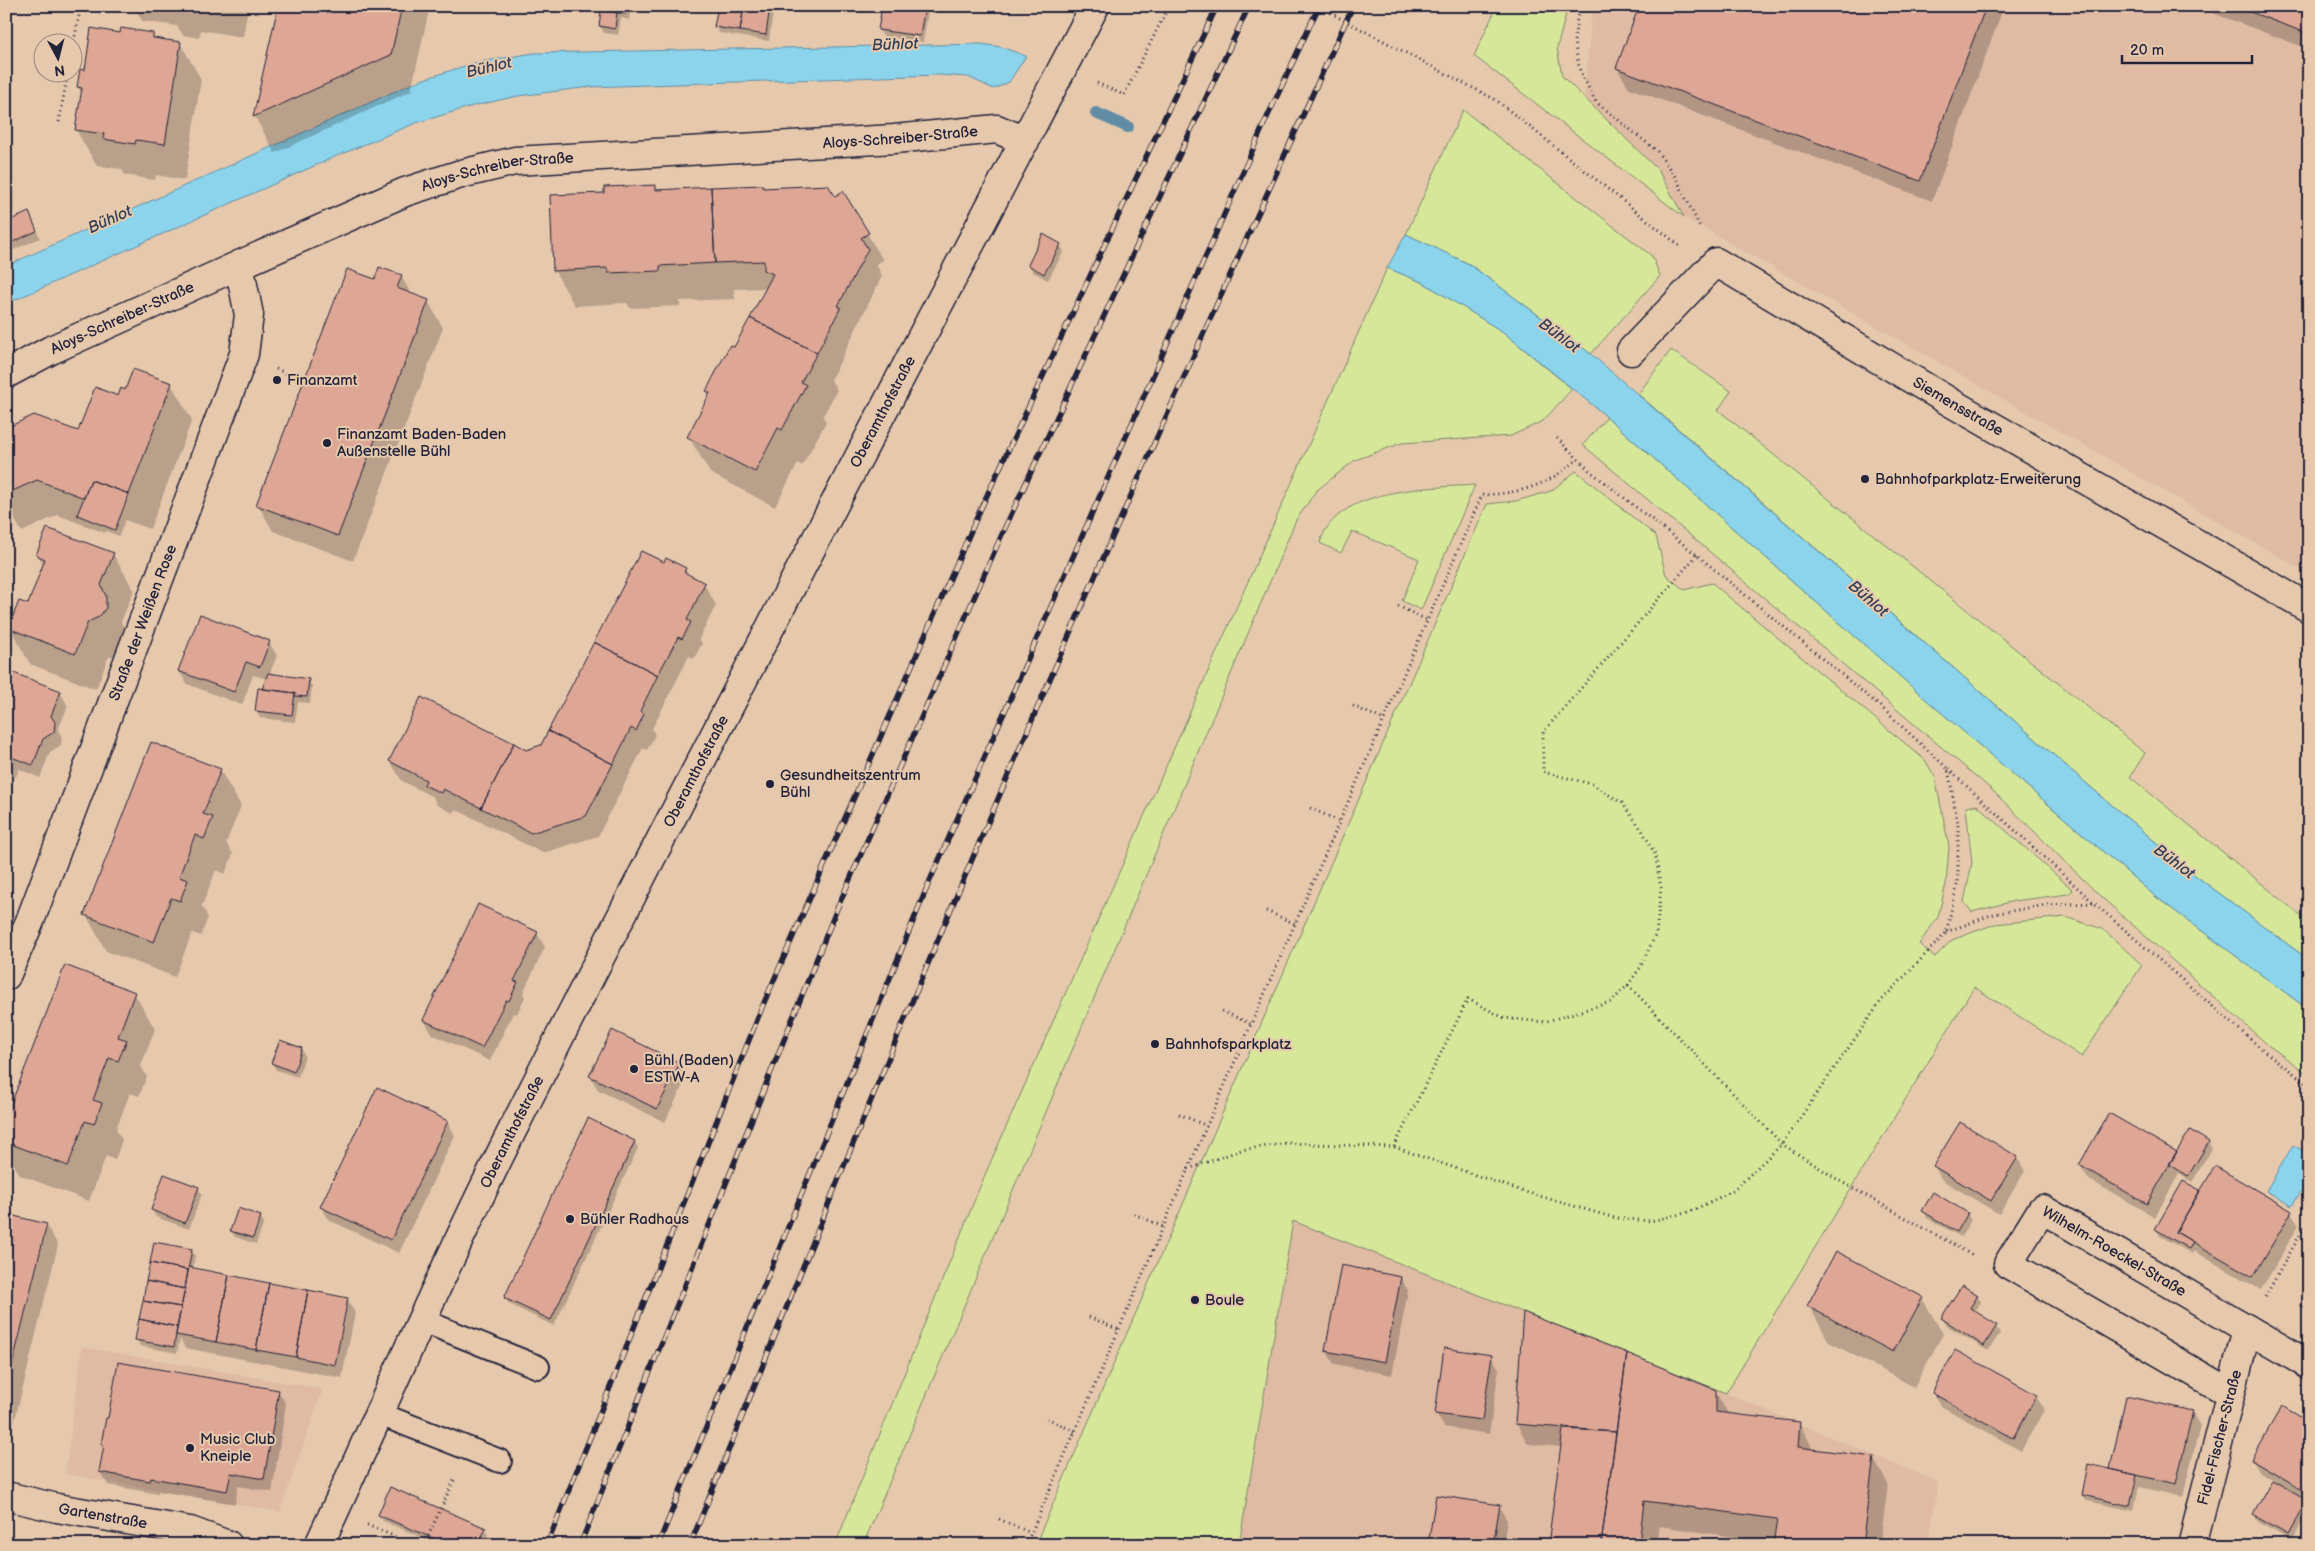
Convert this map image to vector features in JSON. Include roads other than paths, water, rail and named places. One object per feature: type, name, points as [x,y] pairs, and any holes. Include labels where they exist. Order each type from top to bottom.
[{"type":"street","name":"Oberamthofstraße","points":[[319,1545],[377,1413],[421,1320],[556,1046],[825,522],[1095,6]]},
{"type":"street","name":"Aloys-Schreiber-Straße","points":[[6,374],[51,350],[405,192],[460,174],[515,161],[894,139],[997,129],[1025,141]]},
{"type":"street","name":"Straße der Weißen Rose","points":[[6,976],[33,912],[244,354],[249,315],[239,265]]},
{"type":"street","name":"Siemensstraße","points":[[1631,351],[1713,265],[2309,608]]},
{"type":"street","name":"Wilhelm-Roeckel-Straße","points":[[2230,1393],[2008,1264],[2042,1209],[2309,1365]]},
{"type":"street","name":"Fidel-Fischer-Straße","points":[[2192,1545],[2246,1329]]},
{"type":"street","name":"Gartenstraße","points":[[6,1496],[187,1538],[228,1545]]},
{"type":"lane","points":[[421,1320],[538,1367]]},
{"type":"lane","points":[[377,1413],[500,1461]]},
{"type":"water","points":[[982,44],[1001,47],[1026,56],[1009,82],[994,89],[968,77],[939,75],[590,87],[518,96],[473,106],[416,123],[332,158],[6,304],[6,266],[418,81],[474,63],[534,53]]},
{"type":"water","points":[[1406,234],[1469,264],[1591,354],[2108,802],[2196,876],[2309,960],[2309,1010],[2156,897],[1929,702],[1607,417],[1503,332],[1424,283],[1387,268]]},
{"type":"water","points":[[2293,1145],[2309,1154],[2309,1178],[2292,1206],[2266,1191]]},
{"type":"waterway","name":"Bühlot","points":[[1096,113],[1128,127]]},
{"type":"railway","points":[[547,1545],[763,1005],[981,508],[1217,6]]},
{"type":"railway","points":[[580,1545],[836,911],[1003,532],[1249,6]]},
{"type":"railway","points":[[658,1545],[928,885],[1265,122],[1319,6]]},
{"type":"railway","points":[[690,1545],[859,1128],[997,801],[1172,403],[1353,6]]},
{"type":"place","name":"Finanzamt","points":[[277,380]]},
{"type":"place","name":"Finanzamt Baden-Baden Außenstelle Bühl","points":[[327,443]]},
{"type":"place","name":"Bahnhofparkplatz-Erweiterung","points":[[1865,479]]},
{"type":"place","name":"Gesundheitszentrum Bühl","points":[[770,784]]},
{"type":"place","name":"Bahnhofsparkplatz","points":[[1155,1044]]},
{"type":"place","name":"Bühl (Baden) ESTW-A","points":[[634,1069]]},
{"type":"place","name":"Bühler Radhaus","points":[[570,1219]]},
{"type":"place","name":"Boule","points":[[1195,1300]]},
{"type":"place","name":"Music Club Kneiple","points":[[190,1448]]}]
